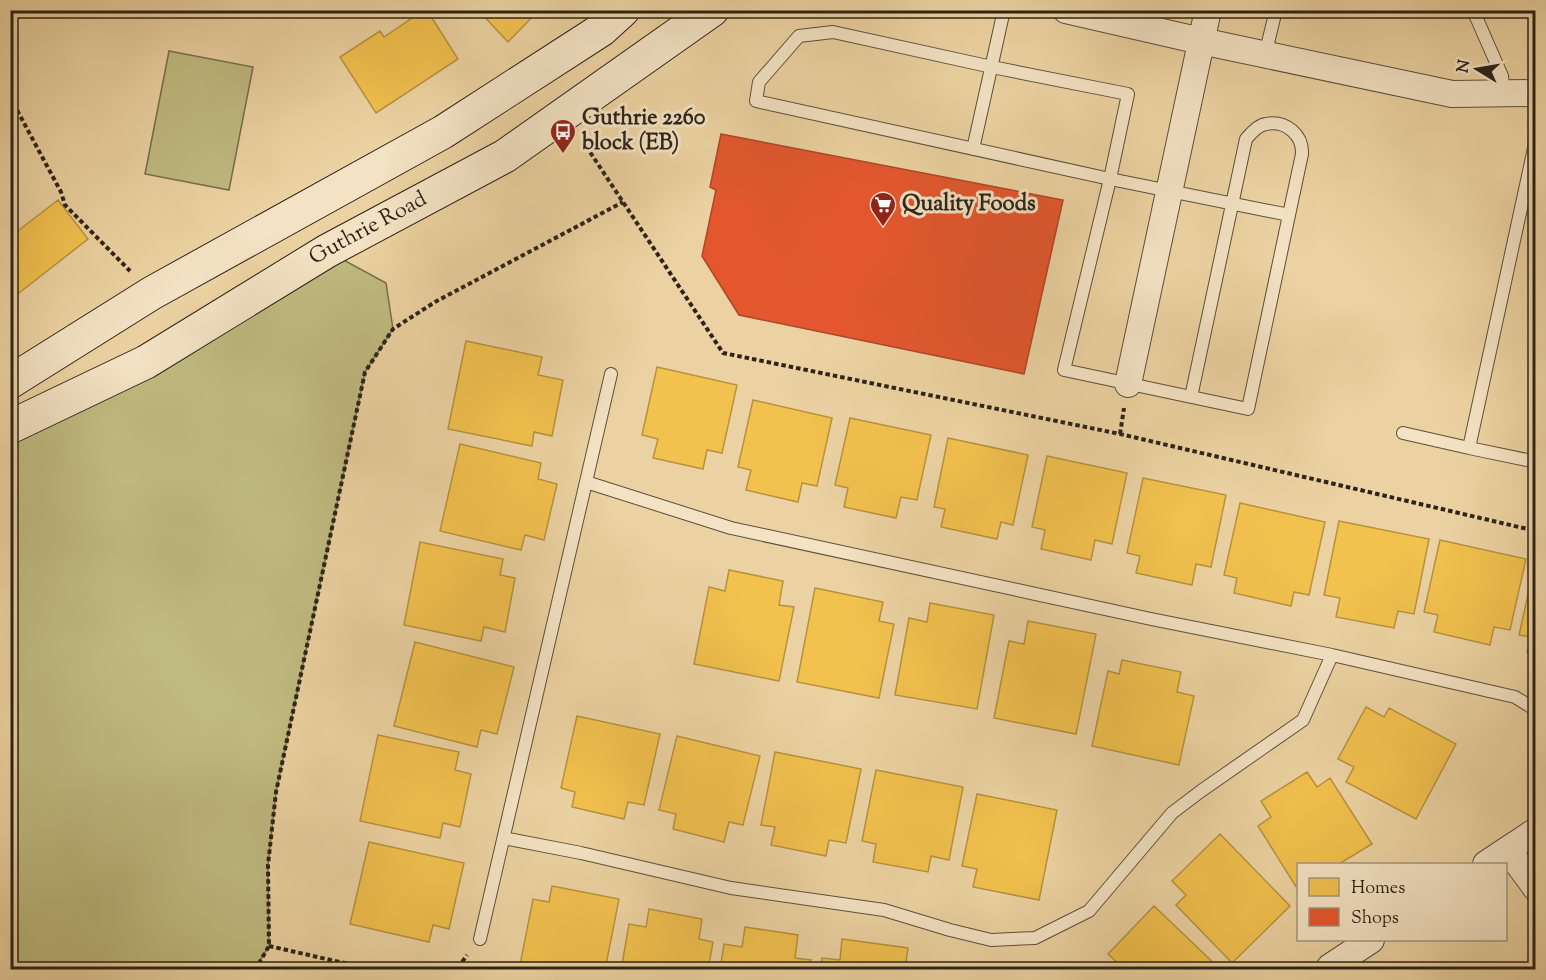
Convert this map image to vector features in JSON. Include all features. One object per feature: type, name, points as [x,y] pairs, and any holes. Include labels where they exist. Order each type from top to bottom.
[{"type":"main road","points":[[10,382],[152,293],[443,132],[601,30],[623,10]]},
{"type":"main road","name":"Guthrie Road","points":[[10,427],[146,362],[327,250],[505,156],[712,10]]},
{"type":"street","points":[[1066,10],[1452,94],[1535,94]]},
{"type":"street","points":[[1128,384],[1208,10]]},
{"type":"street","points":[[1488,863],[1536,831]]},
{"type":"street","points":[[1508,850],[1536,888]]},
{"type":"street","points":[[1328,969],[1368,941]]},
{"type":"lane","points":[[973,149],[1004,10]]},
{"type":"lane","points":[[1265,55],[1276,10]]},
{"type":"lane","points":[[1473,10],[1502,76],[1504,94]]},
{"type":"lane","points":[[1191,397],[1233,203],[1246,139],[1264,123],[1281,125],[1293,130],[1302,145],[1302,154],[1248,409],[1128,384],[1064,370],[1110,179],[1128,94],[833,32],[799,36],[759,82],[756,101],[1110,179],[1169,190],[1233,203],[1289,215]]},
{"type":"lane","points":[[1535,94],[1536,130]]},
{"type":"lane","points":[[1469,448],[1536,139]]},
{"type":"lane","points":[[480,939],[611,374]]},
{"type":"lane","points":[[1403,433],[1532,461]]},
{"type":"lane","points":[[586,482],[731,528],[1151,620],[1332,655],[1515,697],[1536,710]]},
{"type":"lane","points":[[504,838],[581,853],[731,888],[884,910],[992,940],[1035,938],[1089,911],[1172,813],[1303,720],[1332,655]]},
{"type":"path","points":[[10,97],[61,192],[65,205],[152,293]]},
{"type":"path","points":[[565,114],[723,353],[1120,434],[1536,531]]},
{"type":"path","points":[[255,969],[269,946],[268,865],[276,792],[365,372],[393,329],[435,302],[623,202]]},
{"type":"path","points":[[269,946],[375,969]]},
{"type":"shaded area","points":[[169,51],[253,67],[229,190],[145,174]]},
{"type":"shaded area","points":[[327,251],[386,283],[393,329],[365,372],[276,792],[268,865],[269,946],[255,969],[11,969],[10,427]]},
{"type":"building: Homes","points":[[427,10],[458,59],[376,113],[340,57],[380,31],[384,37]]},
{"type":"building: Homes","points":[[478,10],[539,10],[508,42]]},
{"type":"building: Homes","points":[[58,200],[88,239],[10,300],[10,237]]},
{"type":"building: Homes","points":[[466,341],[542,357],[538,375],[563,380],[552,436],[534,432],[532,446],[448,429]]},
{"type":"building: Homes","points":[[657,367],[737,385],[722,453],[707,450],[703,469],[653,458],[658,439],[642,435]]},
{"type":"building: Homes","points":[[753,400],[832,418],[817,486],[802,483],[798,502],[746,490],[751,470],[738,467]]},
{"type":"building: Homes","points":[[850,418],[931,435],[917,500],[901,497],[896,518],[844,507],[848,488],[835,485]]},
{"type":"building: Homes","points":[[948,438],[1028,455],[1013,525],[1001,522],[997,539],[941,527],[945,509],[934,507]]},
{"type":"building: Homes","points":[[460,444],[541,463],[538,479],[557,484],[544,540],[525,535],[521,550],[440,531]]},
{"type":"building: Homes","points":[[1047,456],[1127,473],[1112,544],[1095,540],[1091,560],[1041,549],[1045,530],[1032,527]]},
{"type":"building: Homes","points":[[1143,478],[1226,495],[1211,567],[1196,564],[1192,585],[1136,573],[1140,556],[1127,553]]},
{"type":"building: Homes","points":[[1240,503],[1325,522],[1309,595],[1294,592],[1291,606],[1234,593],[1237,578],[1224,575]]},
{"type":"building: Homes","points":[[1339,521],[1429,539],[1414,614],[1398,611],[1394,628],[1336,617],[1340,598],[1324,595]]},
{"type":"building: Homes","points":[[1440,540],[1526,559],[1510,630],[1494,627],[1490,645],[1434,632],[1438,615],[1424,612]]},
{"type":"building: Homes","points":[[420,542],[503,559],[500,575],[515,578],[505,632],[484,627],[481,641],[404,625]]},
{"type":"building: Homes","points":[[1535,563],[1536,654],[1527,652],[1531,637],[1519,635]]},
{"type":"building: Homes","points":[[729,570],[783,581],[779,605],[794,607],[779,681],[694,664],[709,587],[725,591]]},
{"type":"building: Homes","points":[[815,588],[883,602],[879,621],[894,624],[879,698],[797,682]]},
{"type":"building: Homes","points":[[930,603],[994,615],[977,709],[895,695],[909,618],[927,622]]},
{"type":"building: Homes","points":[[1028,621],[1096,634],[1076,734],[994,718],[1009,641],[1024,644]]},
{"type":"building: Homes","points":[[415,642],[514,667],[497,734],[481,730],[477,747],[394,726]]},
{"type":"building: Homes","points":[[1122,660],[1181,672],[1177,692],[1194,696],[1179,765],[1092,746],[1108,671],[1119,674]]},
{"type":"building: Homes","points":[[1366,707],[1384,717],[1389,708],[1456,744],[1416,819],[1346,782],[1354,767],[1338,759]]},
{"type":"building: Homes","points":[[577,716],[660,734],[644,805],[628,802],[624,819],[572,807],[575,792],[561,788]]},
{"type":"building: Homes","points":[[378,735],[459,752],[455,770],[471,774],[460,827],[443,823],[440,838],[360,821]]},
{"type":"building: Homes","points":[[677,736],[760,756],[743,825],[729,822],[724,842],[673,829],[676,814],[659,810]]},
{"type":"building: Homes","points":[[775,752],[861,769],[846,843],[829,840],[826,856],[771,845],[775,827],[761,825]]},
{"type":"building: Homes","points":[[876,770],[963,787],[949,860],[931,856],[928,872],[873,862],[876,844],[862,841]]},
{"type":"building: Homes","points":[[1307,772],[1317,787],[1330,778],[1372,844],[1341,863],[1297,863],[1297,888],[1258,826],[1271,817],[1261,801]]},
{"type":"building: Homes","points":[[977,794],[1057,810],[1039,900],[973,887],[977,869],[962,866]]},
{"type":"building: Homes","points":[[1220,834],[1290,906],[1232,963],[1176,905],[1186,895],[1172,881]]},
{"type":"building: Homes","points":[[369,842],[464,863],[449,929],[433,925],[429,942],[350,924]]},
{"type":"building: Homes","points":[[552,886],[619,899],[605,970],[519,970],[533,899],[549,902]]},
{"type":"building: Homes","points":[[1154,906],[1221,970],[1121,970],[1123,968],[1108,954]]},
{"type":"building: Homes","points":[[649,909],[702,919],[699,939],[713,942],[708,970],[621,970],[629,924],[646,927]]},
{"type":"building: Homes","points":[[745,927],[798,935],[795,958],[811,960],[809,970],[720,970],[724,944],[742,947]]},
{"type":"building: Homes","points":[[842,939],[908,948],[905,970],[821,970],[822,958],[840,960]]},
{"type":"building: Shops","name":"Quality Foods","points":[[721,134],[1063,200],[1024,374],[739,315],[702,256],[716,190],[710,187]]},
{"type":"place","name":"Guthrie 2260 block (EB)","points":[[563,155]]},
{"type":"place","name":"Quality Foods","points":[[883,228]]}]
